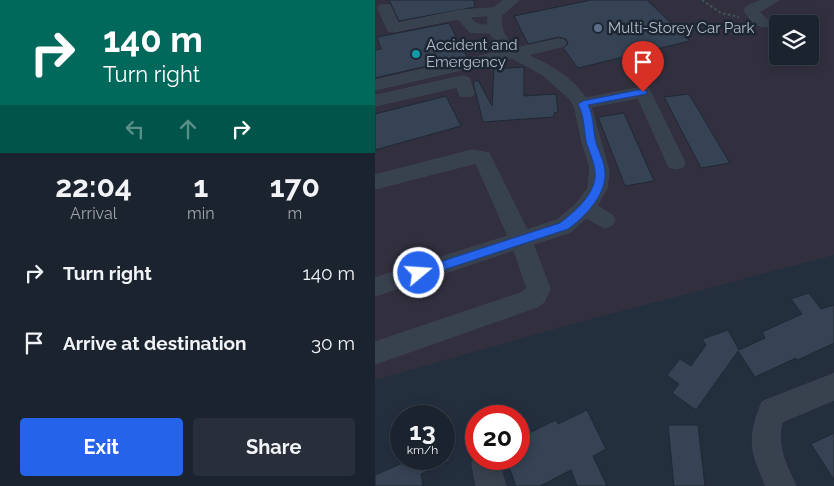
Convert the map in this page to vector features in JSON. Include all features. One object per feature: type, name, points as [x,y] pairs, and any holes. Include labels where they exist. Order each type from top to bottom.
[{"type":"street","points":[[503,41],[493,17],[496,12],[513,0]]},
{"type":"street","points":[[755,28],[742,22],[737,12],[741,4],[766,0]]},
{"type":"street","points":[[769,24],[756,20],[751,10],[773,0]]},
{"type":"street","points":[[385,8],[393,28],[461,14],[496,12]]},
{"type":"street","points":[[375,287],[564,226],[585,208],[597,188],[601,171],[591,142],[586,110],[583,104],[575,94],[543,68],[503,41],[468,26],[461,14]]},
{"type":"street","points":[[375,85],[467,63],[503,41],[559,43]]},
{"type":"street","points":[[375,101],[463,81],[466,93]]},
{"type":"street","points":[[583,104],[643,92],[677,163]]},
{"type":"street","points":[[375,182],[472,156],[483,158],[520,240],[539,289],[529,300],[375,353]]},
{"type":"street","points":[[585,208],[605,220]]},
{"type":"street","points":[[781,486],[767,454],[765,427],[772,411],[834,387]]},
{"type":"path","points":[[701,0],[721,13],[737,12]]},
{"type":"shaded area","points":[[375,0],[834,0],[834,255],[565,326],[375,380]]},
{"type":"building","points":[[389,0],[474,0],[475,7],[399,21]]},
{"type":"building","name":"Multi-Storey Car Park","points":[[591,0],[647,0],[690,41],[578,68],[563,48],[568,44],[566,39],[559,37],[528,44],[514,16]]},
{"type":"building","name":"Accident and Emergency","points":[[449,23],[467,57],[375,78],[375,50],[381,49],[377,37]]},
{"type":"building","points":[[524,67],[524,96],[556,94],[558,112],[554,113],[554,117],[483,122],[473,82],[478,80],[492,106],[494,69]]},
{"type":"building","points":[[689,94],[730,163],[701,168],[664,97]]},
{"type":"building","points":[[446,96],[461,126],[375,150],[375,114]]},
{"type":"building","points":[[624,113],[654,181],[625,186],[598,117]]},
{"type":"building","points":[[809,293],[821,309],[834,305],[834,343],[755,377],[738,351],[696,410],[672,393],[679,384],[667,375],[680,359],[691,366],[706,345],[702,339],[728,330],[739,350],[765,338],[762,332],[802,314],[791,299]]},
{"type":"building","points":[[587,410],[606,449],[593,456],[607,486],[577,486],[571,470],[540,486],[516,486],[510,470],[530,470],[530,433],[556,420],[558,424]]},
{"type":"building","points":[[668,425],[698,425],[705,486],[674,486]]},
{"type":"building","points":[[834,433],[834,480],[811,444]]},
{"type":"building","points":[[390,469],[430,470],[421,474],[423,486],[375,486],[375,475]]},
{"type":"place","name":"Multi-Storey Car Park","points":[[598,28]]},
{"type":"place","name":"Accident and Emergency","points":[[416,54]]},
{"type":"route","points":[[419,273],[564,226],[577,216],[595,194],[601,171],[591,142],[586,110],[583,104],[643,92]]}]
